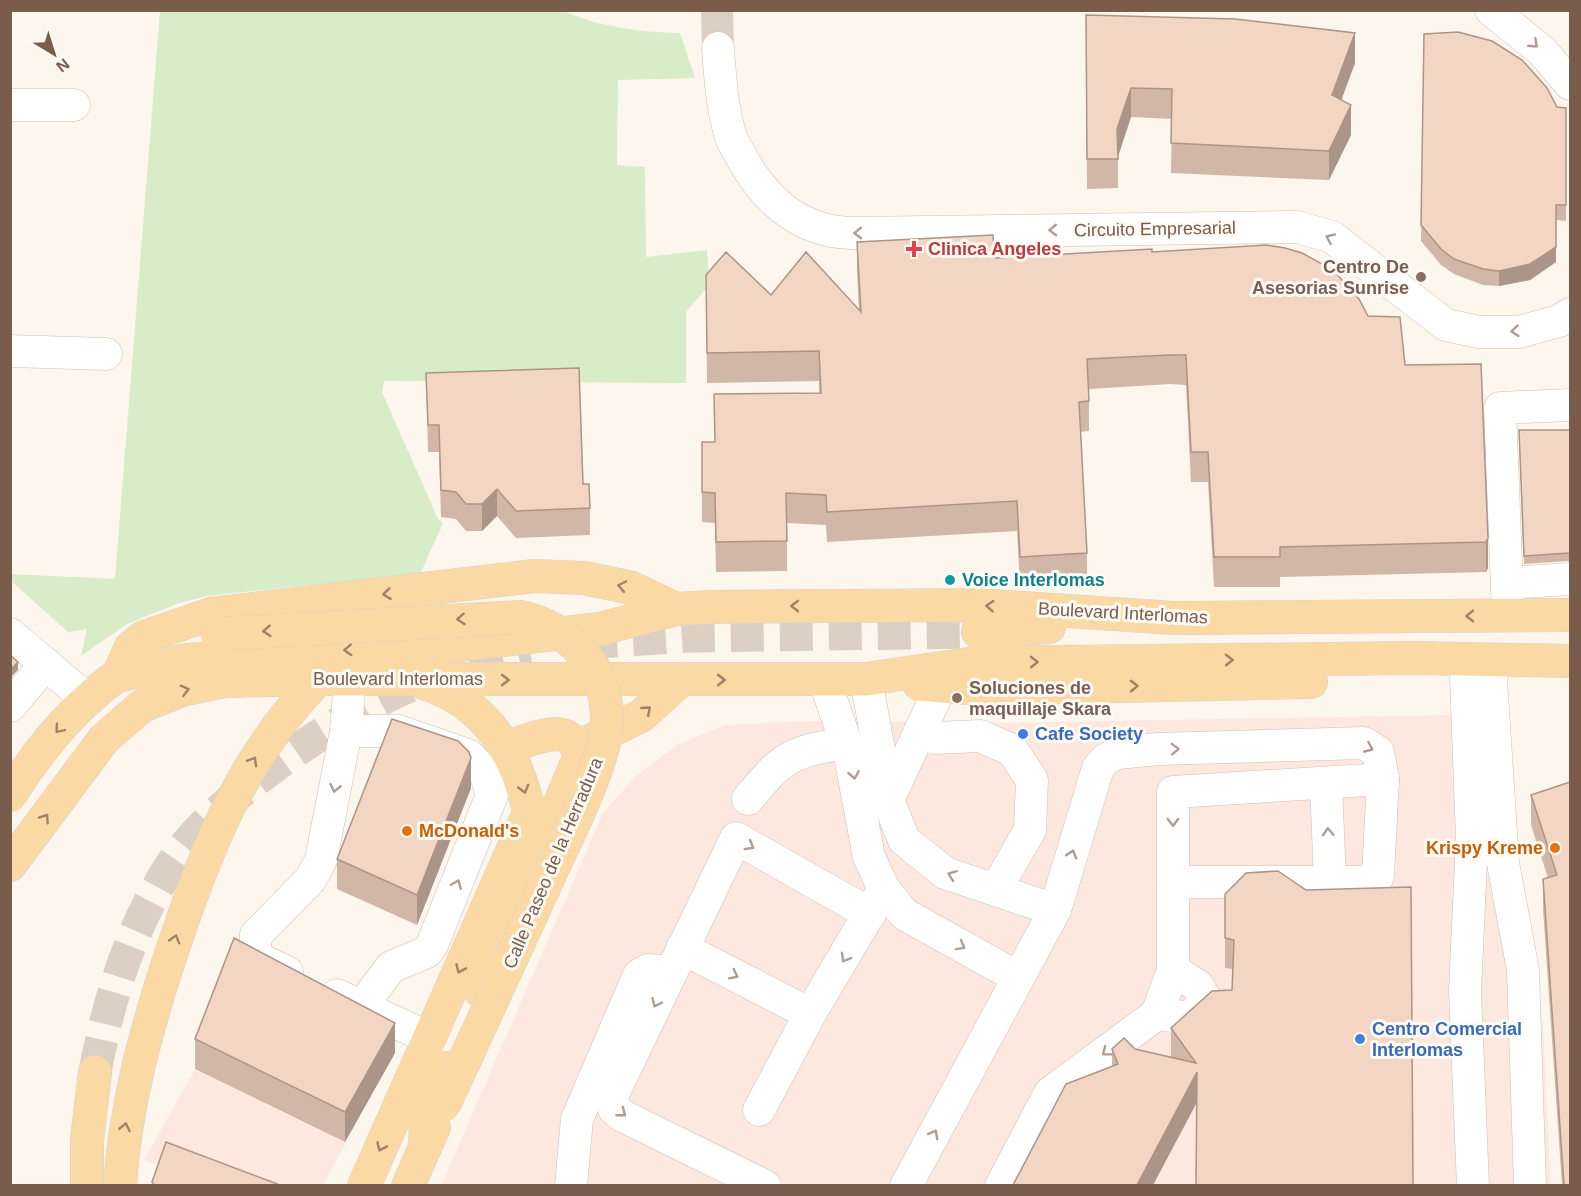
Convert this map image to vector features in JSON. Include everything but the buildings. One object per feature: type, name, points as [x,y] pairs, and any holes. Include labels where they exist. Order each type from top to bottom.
[{"type":"main road","name":"Boulevard Interlomas","points":[[118,676],[131,647],[144,637],[211,614],[534,576],[584,578],[632,588],[676,609]]},
{"type":"main road","name":"Boulevard Interlomas","points":[[118,676],[186,660],[457,645],[600,629],[676,609],[978,605],[1174,618],[1570,615]]},
{"type":"main road","name":"Calle Paseo de la Herradura","points":[[217,634],[521,617],[539,621],[570,639],[582,651],[597,675],[607,703],[605,742],[580,808],[408,1185]]},
{"type":"main road","points":[[977,648],[1174,618]]},
{"type":"main road","name":"Boulevard Interlomas","points":[[13,786],[62,726],[88,700],[118,676],[138,662],[168,647],[217,634]]},
{"type":"main road","name":"Boulevard Interlomas","points":[[866,678],[977,648],[1570,661]]},
{"type":"main road","name":"Boulevard Interlomas","points":[[10,865],[104,739],[142,706],[184,689],[225,681],[318,679],[824,680],[866,678],[978,689],[1478,679],[1570,681]]},
{"type":"main road","points":[[120,1185],[122,1142],[138,1067],[155,1001],[199,871],[257,754],[275,727],[318,679]]},
{"type":"main road","points":[[577,747],[641,716],[682,679]]},
{"type":"main road","points":[[364,1185],[529,813],[521,779],[507,747],[492,728],[466,705],[436,687],[413,680]]},
{"type":"main road","points":[[425,1146],[426,1118],[579,758],[577,747],[569,736],[554,733],[507,747]]},
{"type":"main road","points":[[87,1185],[87,1140],[95,1072]]},
{"type":"street","points":[[1491,10],[1542,51],[1570,84]]},
{"type":"street","name":"Circuito Empresarial","points":[[718,48],[722,97],[730,136],[750,173],[777,204],[793,217],[822,230],[838,233],[1297,226],[1332,237],[1446,325],[1479,332],[1519,332],[1559,321],[1570,314]]},
{"type":"street","points":[[10,105],[74,105]]},
{"type":"street","points":[[10,351],[106,354]]},
{"type":"street","points":[[1508,615],[1500,408],[1570,405]]},
{"type":"street","points":[[1507,583],[1570,579]]},
{"type":"street","points":[[10,634],[88,700]]},
{"type":"street","points":[[10,706],[46,664]]},
{"type":"street","points":[[866,678],[888,800],[904,840],[945,873],[1055,910]]},
{"type":"street","points":[[1473,1185],[1465,991],[1478,679]]},
{"type":"street","points":[[1478,679],[1503,863],[1523,970],[1530,1185]]},
{"type":"street","points":[[350,680],[346,731],[321,860],[310,880],[256,935],[255,948],[259,959],[429,1038]]},
{"type":"street","points":[[759,1110],[810,1014],[877,901],[849,752],[824,680]]},
{"type":"street","points":[[888,800],[941,686]]},
{"type":"street","points":[[346,731],[399,731],[468,755],[485,772],[492,795],[432,945],[427,952],[391,967],[362,1007]]},
{"type":"street","points":[[935,738],[980,736],[1012,750],[1032,780],[1030,830],[996,889]]},
{"type":"street","points":[[906,1185],[1017,976],[1055,910],[1098,768],[1105,760],[1117,753],[1158,749],[1364,743],[1378,752],[1383,779],[1378,876],[1364,882],[1173,882]]},
{"type":"street","points":[[748,799],[773,769],[788,757],[806,750],[834,745]]},
{"type":"street","points":[[1001,1185],[1050,1093],[1157,1014],[1173,970],[1173,792],[1383,779]]},
{"type":"street","points":[[1326,783],[1330,882]]},
{"type":"street","points":[[763,1185],[623,1116],[614,1109],[612,1096],[736,838],[904,914],[1017,976]]},
{"type":"street","points":[[578,1182],[577,1119],[639,975],[676,960],[810,1014]]},
{"type":"shaded area","points":[[1499,714],[1519,871],[1530,927],[1543,1027],[1551,1185],[441,1186],[603,813],[634,778],[677,745],[725,725],[812,721],[1001,723]]},
{"type":"shaded area","points":[[195,1070],[346,1143],[323,1185],[219,1185],[144,1160]]},
{"type":"green space","points":[[561,10],[590,21],[619,28],[680,33],[695,78],[618,80],[617,165],[645,167],[646,257],[707,250],[709,285],[686,312],[686,383],[384,381],[382,392],[438,519],[443,523],[417,581],[319,584],[207,596],[179,603],[127,624],[81,656],[87,629],[68,632],[11,581],[10,574],[115,579],[160,11]]},
{"type":"tunnel","points":[[717,10],[718,48]]},
{"type":"tunnel","points":[[584,643],[688,636],[978,632]]},
{"type":"tunnel","points":[[95,1072],[114,991],[144,914],[179,853],[209,820],[285,759],[317,737],[384,698],[456,668],[492,657],[530,650]]},
{"type":"place","name":"Clinica Angeles","points":[[914,249]]},
{"type":"place","name":"Centro De Asesorias Sunrise","points":[[1421,277]]},
{"type":"place","name":"Voice Interlomas","points":[[950,580]]},
{"type":"place","name":"Soluciones de maquillaje Skara","points":[[957,698]]},
{"type":"place","name":"Cafe Society","points":[[1023,734]]},
{"type":"place","name":"McDonald's","points":[[407,831]]},
{"type":"place","name":"Krispy Kreme","points":[[1555,848]]},
{"type":"place","name":"Centro Comercial Interlomas","points":[[1360,1039]]}]
